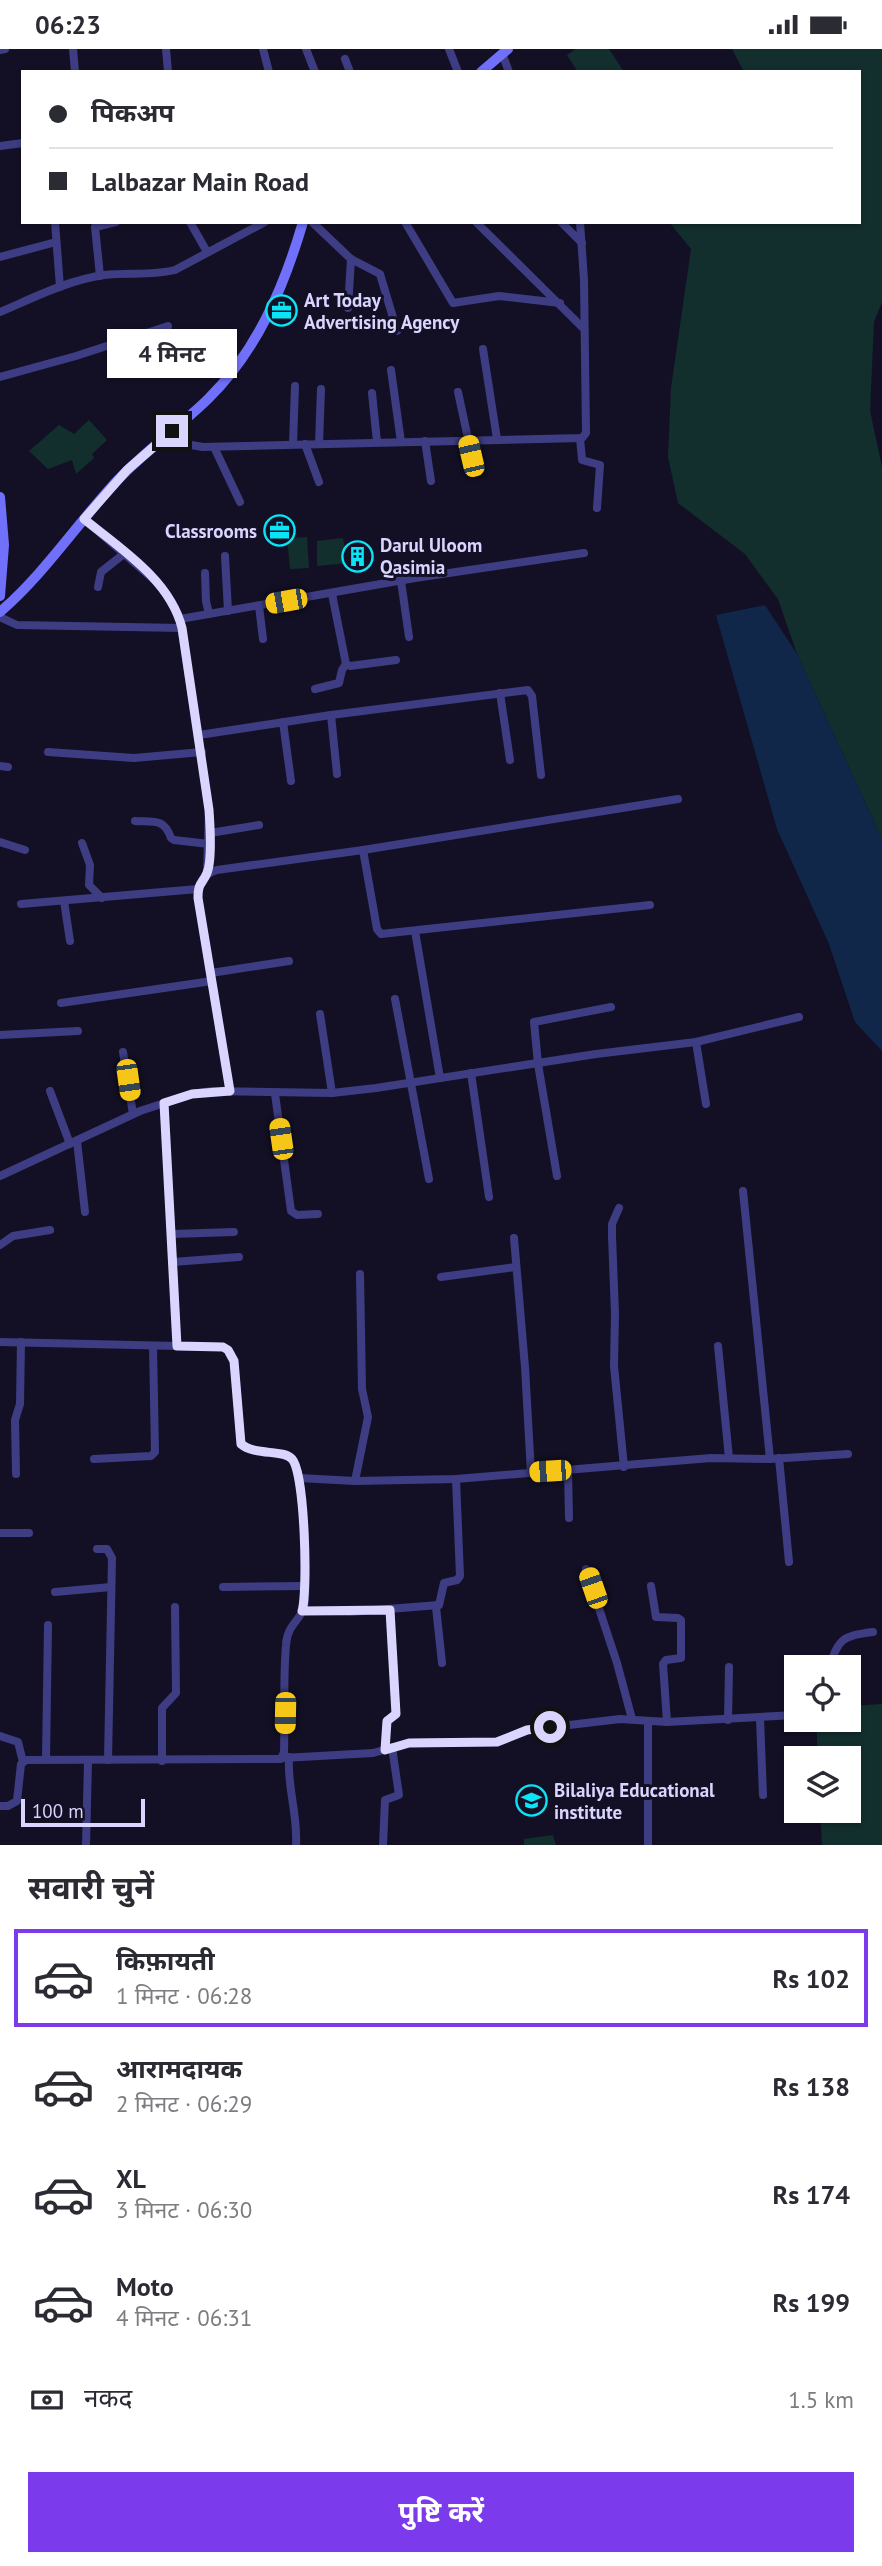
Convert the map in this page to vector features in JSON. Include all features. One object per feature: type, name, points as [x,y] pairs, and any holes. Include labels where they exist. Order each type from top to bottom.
[{"type":"main road","points":[[483,70],[505,51]]},
{"type":"main road","points":[[0,615],[37,576],[127,470],[211,396],[238,364],[255,339],[286,273],[302,224]]},
{"type":"main road","points":[[0,497],[0,596]]},
{"type":"street","points":[[73,49],[75,70]]},
{"type":"street","points":[[166,49],[168,70]]},
{"type":"street","points":[[263,49],[268,70]]},
{"type":"street","points":[[306,49],[314,70]]},
{"type":"street","points":[[449,49],[457,70]]},
{"type":"street","points":[[505,51],[509,70]]},
{"type":"street","points":[[345,58],[349,70]]},
{"type":"street","points":[[0,146],[21,143]]},
{"type":"street","points":[[55,224],[60,287]]},
{"type":"street","points":[[100,275],[95,227],[108,224]]},
{"type":"street","points":[[191,224],[207,251]]},
{"type":"street","points":[[0,312],[60,287],[100,275],[127,272],[164,273],[175,270],[261,224]]},
{"type":"street","points":[[314,224],[351,259],[380,274],[397,331]]},
{"type":"street","points":[[406,224],[453,303],[499,296],[560,303]]},
{"type":"street","points":[[478,224],[583,328]]},
{"type":"street","points":[[563,224],[582,243]]},
{"type":"street","points":[[172,431],[191,445],[214,447],[585,436],[580,224]]},
{"type":"street","points":[[0,257],[56,242]]},
{"type":"street","points":[[348,308],[351,259]]},
{"type":"street","points":[[0,377],[169,326]]},
{"type":"street","points":[[483,349],[497,439]]},
{"type":"street","points":[[391,370],[401,442]]},
{"type":"street","points":[[293,444],[295,386]]},
{"type":"street","points":[[319,444],[321,389]]},
{"type":"street","points":[[458,392],[475,471]]},
{"type":"street","points":[[372,393],[377,442]]},
{"type":"street","points":[[580,438],[582,460],[600,465],[597,508]]},
{"type":"street","points":[[425,441],[431,481]]},
{"type":"street","points":[[305,444],[319,482]]},
{"type":"street","points":[[214,447],[240,502]]},
{"type":"street","points":[[84,519],[160,585],[181,624],[202,751],[210,833],[207,873]]},
{"type":"street","points":[[98,587],[102,572],[125,553]]},
{"type":"street","points":[[0,615],[18,625],[181,624],[209,614],[584,553]]},
{"type":"street","points":[[225,555],[228,611]]},
{"type":"street","points":[[205,573],[209,614]]},
{"type":"street","points":[[401,581],[409,637]]},
{"type":"street","points":[[315,689],[339,683],[346,664],[332,594]]},
{"type":"street","points":[[259,606],[263,639]]},
{"type":"street","points":[[346,664],[350,666],[396,660]]},
{"type":"street","points":[[199,735],[525,689],[530,691],[541,775]]},
{"type":"street","points":[[500,693],[510,760]]},
{"type":"street","points":[[331,715],[337,774]]},
{"type":"street","points":[[283,722],[291,781]]},
{"type":"street","points":[[48,752],[134,758],[202,751]]},
{"type":"street","points":[[230,1091],[198,889],[207,873],[363,851],[678,799]]},
{"type":"street","points":[[135,821],[162,823],[170,838],[174,840],[209,844]]},
{"type":"street","points":[[210,833],[259,825]]},
{"type":"street","points":[[0,842],[24,850]]},
{"type":"street","points":[[82,843],[90,865],[89,885],[102,898]]},
{"type":"street","points":[[363,851],[379,933],[650,905]]},
{"type":"street","points":[[20,904],[198,889]]},
{"type":"street","points":[[64,901],[70,941]]},
{"type":"street","points":[[415,931],[440,1078]]},
{"type":"street","points":[[61,1003],[289,961]]},
{"type":"street","points":[[395,999],[429,1179]]},
{"type":"street","points":[[557,1176],[538,1064],[534,1022],[611,1007]]},
{"type":"street","points":[[320,1014],[332,1093]]},
{"type":"street","points":[[0,1176],[133,1114],[192,1094],[230,1091],[275,1094],[332,1093],[696,1042],[799,1017]]},
{"type":"street","points":[[0,1035],[78,1031]]},
{"type":"street","points":[[696,1042],[706,1104]]},
{"type":"street","points":[[123,1052],[133,1114]]},
{"type":"street","points":[[471,1073],[489,1198]]},
{"type":"street","points":[[50,1091],[74,1142],[85,1212]]},
{"type":"street","points":[[275,1094],[291,1211],[297,1215],[318,1214]]},
{"type":"street","points":[[164,1103],[177,1346]]},
{"type":"street","points":[[743,1191],[789,1562]]},
{"type":"street","points":[[619,1208],[612,1224],[615,1314],[613,1345],[624,1467]]},
{"type":"street","points":[[0,1245],[13,1236],[50,1230]]},
{"type":"street","points":[[172,1234],[234,1231]]},
{"type":"street","points":[[514,1238],[531,1473]]},
{"type":"street","points":[[173,1262],[239,1257]]},
{"type":"street","points":[[441,1277],[516,1268]]},
{"type":"street","points":[[355,1482],[368,1417],[362,1389],[360,1274]]},
{"type":"street","points":[[0,1342],[223,1347],[234,1361],[241,1444],[253,1451],[291,1457],[294,1461],[299,1478],[305,1543],[302,1611],[287,1633],[286,1757],[288,1783],[296,1817],[296,1845]]},
{"type":"street","points":[[16,1474],[15,1420],[20,1404],[21,1342]]},
{"type":"street","points":[[94,1459],[151,1456],[155,1452],[153,1346]]},
{"type":"street","points":[[718,1346],[730,1458]]},
{"type":"street","points":[[299,1478],[355,1482],[456,1479],[730,1458],[775,1459],[848,1454]]},
{"type":"street","points":[[568,1470],[569,1518]]},
{"type":"street","points":[[442,1663],[436,1607],[440,1602],[444,1583],[457,1580],[460,1576],[456,1479]]},
{"type":"street","points":[[0,1533],[29,1533]]},
{"type":"street","points":[[97,1549],[107,1549],[111,1553],[108,1760]]},
{"type":"street","points":[[586,1569],[632,1719]]},
{"type":"street","points":[[223,1587],[305,1586]]},
{"type":"street","points":[[651,1586],[656,1618],[681,1620],[681,1658],[666,1660],[663,1664],[667,1722]]},
{"type":"street","points":[[55,1592],[111,1587]]},
{"type":"street","points":[[162,1761],[162,1708],[176,1693],[175,1607]]},
{"type":"street","points":[[302,1611],[436,1607]]},
{"type":"street","points":[[383,1845],[385,1800],[397,1796],[399,1791],[389,1749],[387,1721],[396,1714],[390,1610]]},
{"type":"street","points":[[46,1759],[48,1625]]},
{"type":"street","points":[[834,1655],[845,1637],[873,1632]]},
{"type":"street","points":[[728,1720],[729,1667]]},
{"type":"street","points":[[23,1762],[46,1759],[278,1760],[286,1757],[389,1749],[423,1742],[497,1742],[527,1730],[632,1719],[667,1722],[784,1716]]},
{"type":"street","points":[[760,1718],[763,1795]]},
{"type":"street","points":[[648,1722],[648,1845]]},
{"type":"street","points":[[0,1736],[18,1742],[23,1762],[17,1801],[8,1806],[0,1806]]},
{"type":"street","points":[[86,1845],[88,1761]]},
{"type":"green space","points":[[576,49],[609,49],[623,70],[577,70],[567,55]]},
{"type":"green space","points":[[732,49],[882,49],[882,302],[874,322],[870,411],[882,467],[882,839],[797,654],[778,599],[745,554],[678,503],[668,457],[671,388],[691,249],[671,224],[861,224],[861,70],[743,70]]},
{"type":"green space","points":[[89,420],[107,440],[92,454],[94,458],[76,474],[72,460],[48,469],[29,451],[59,425],[74,434]]},
{"type":"green space","points":[[307,537],[309,568],[290,569],[287,538]]},
{"type":"green space","points":[[343,538],[348,563],[317,566],[317,541]]},
{"type":"green space","points":[[882,1704],[882,1845],[822,1845],[821,1823],[861,1823],[861,1746],[817,1746],[817,1732],[861,1732],[861,1705]]},
{"type":"green space","points":[[553,1835],[556,1845],[524,1845],[524,1839]]},
{"type":"water","points":[[765,605],[797,654],[882,839],[882,1051],[855,1022],[829,944],[777,829],[716,615]]},
{"type":"place","name":"Art Today Advertising Agency","points":[[281,311]]},
{"type":"place","name":"Classrooms","points":[[280,531]]},
{"type":"place","name":"Darul Uloom Qasimia","points":[[357,556]]},
{"type":"place","name":"Bilaliya Educational institute","points":[[531,1801]]},
{"type":"route","points":[[172,431],[127,470],[84,519],[160,585],[180,619],[209,810],[207,873],[201,880],[198,898],[230,1091],[192,1094],[164,1103],[177,1346],[223,1347],[228,1350],[234,1361],[241,1444],[253,1451],[285,1455],[294,1461],[299,1478],[305,1543],[302,1611],[390,1610],[396,1714],[386,1724],[385,1750],[398,1745],[423,1742],[497,1742],[518,1732],[550,1727]]}]
